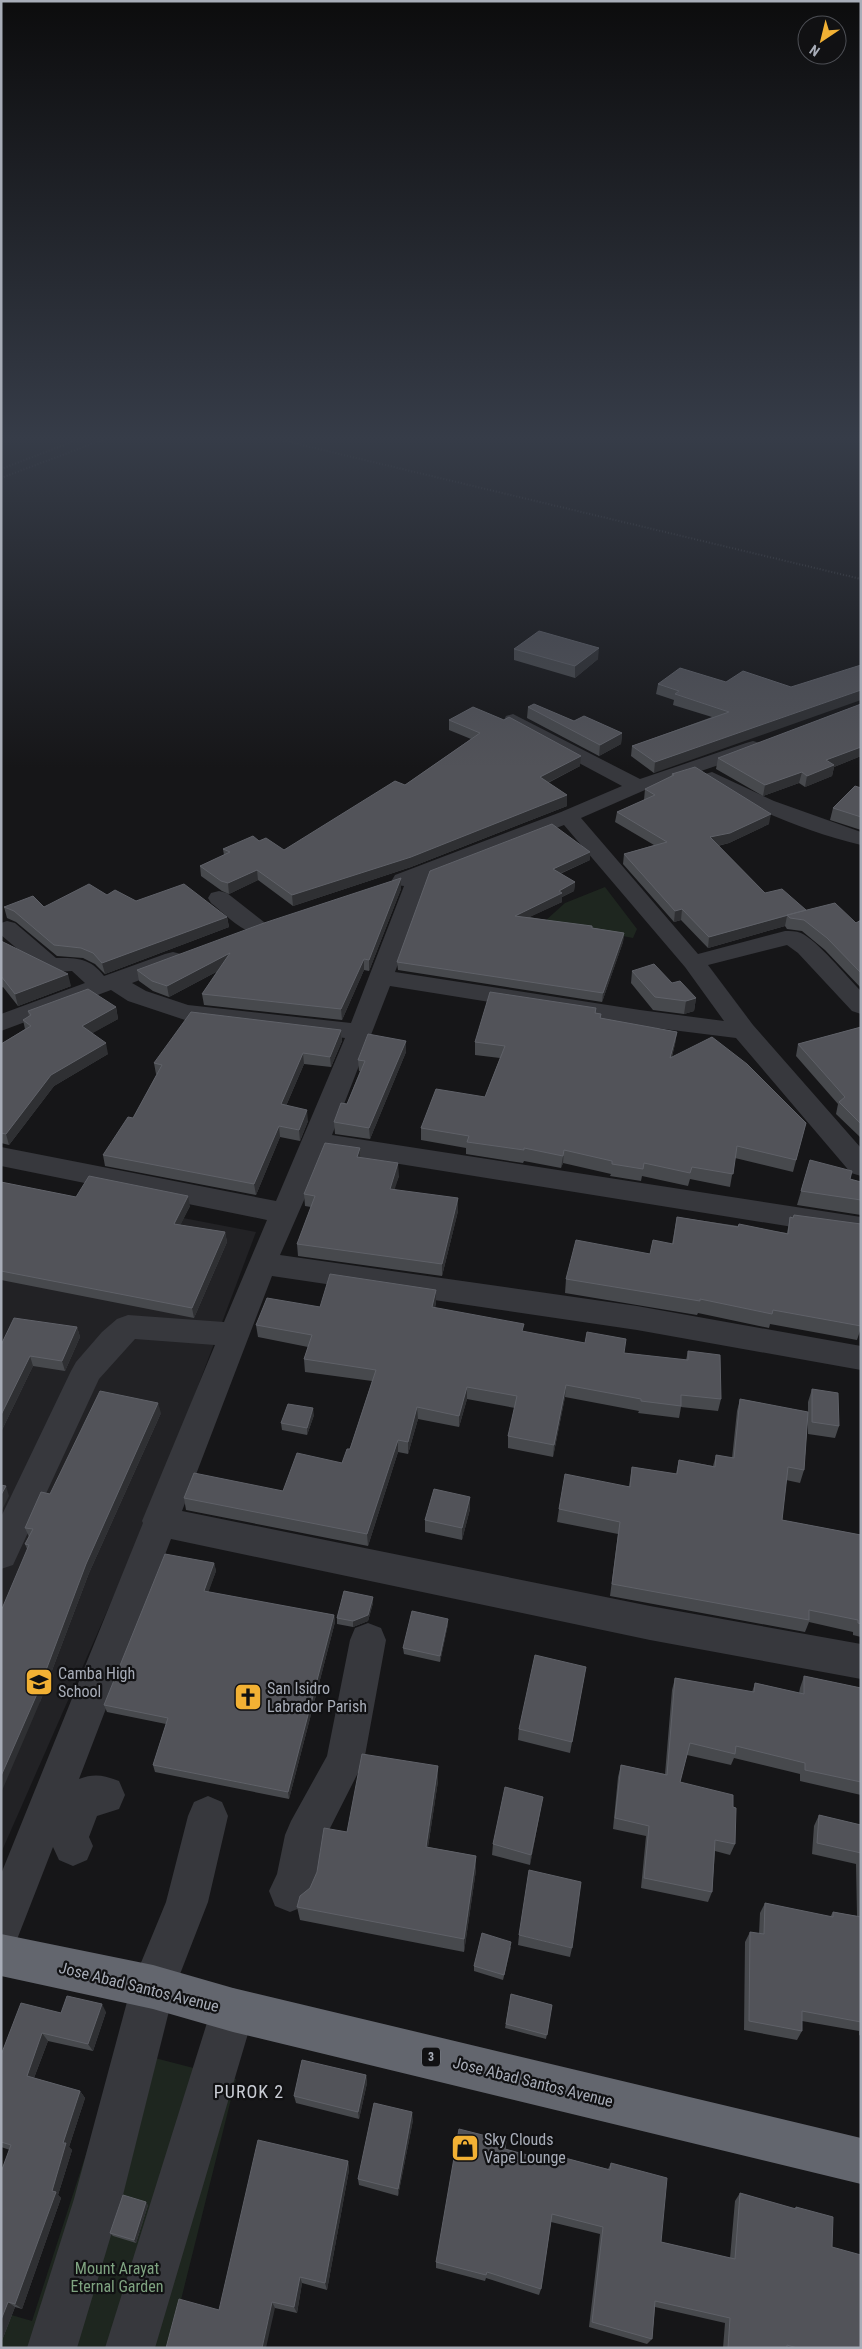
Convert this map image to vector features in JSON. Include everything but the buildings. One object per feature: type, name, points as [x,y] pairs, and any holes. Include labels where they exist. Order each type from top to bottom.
[{"type":"highway","name":"Jose Abad Santos Avenue","points":[[1,1955],[153,1987],[233,2010],[861,2160]]},
{"type":"street","points":[[513,720],[638,786]]},
{"type":"street","points":[[386,886],[568,816],[638,786],[696,768],[769,740]]},
{"type":"street","points":[[696,768],[744,797],[861,839]]},
{"type":"street","points":[[568,816],[693,962],[744,1031],[861,1166]]},
{"type":"street","points":[[1,1926],[262,1264],[316,1142],[360,1032],[420,874]]},
{"type":"street","points":[[219,898],[256,928]]},
{"type":"street","points":[[7,928],[49,964],[55,966],[74,963],[84,967],[107,984],[186,1012],[360,1032]]},
{"type":"street","points":[[693,962],[793,938],[806,948],[861,1006]]},
{"type":"street","points":[[1,1023],[194,951]]},
{"type":"street","points":[[380,977],[640,1018],[744,1031]]},
{"type":"street","points":[[316,1142],[861,1228]]},
{"type":"street","points":[[1,1156],[285,1213]]},
{"type":"street","points":[[262,1264],[547,1303],[728,1332],[861,1358]]},
{"type":"street","points":[[1,1554],[87,1371],[113,1341],[128,1327],[235,1335]]},
{"type":"street","points":[[160,1521],[650,1623],[861,1662]]},
{"type":"street","points":[[290,1891],[296,1885],[305,1835],[345,1761],[368,1640]]},
{"type":"street","points":[[73,1846],[69,1838],[81,1803],[91,1794],[106,1795]]},
{"type":"street","points":[[52,2348],[98,2200],[153,1987],[187,1902],[208,1816]]},
{"type":"street","points":[[130,2348],[233,2010]]},
{"type":"path","points":[[734,549],[861,579]]},
{"type":"shaded area","name":"Camba High School","points":[[1,1183],[256,1232],[151,1511],[1,1853]]},
{"type":"green space","points":[[605,887],[637,929],[633,938],[545,921],[565,903]]},
{"type":"green space","name":"Mount Arayat Eternal Garden","points":[[120,2049],[236,2079],[169,2348],[1,2348],[1,2312],[32,2321]]},
{"type":"place","name":"Camba High School","points":[[39,1682]]},
{"type":"place","name":"San Isidro Labrador Parish","points":[[248,1697]]},
{"type":"place","name":"Sky Clouds Vape Lounge","points":[[465,2148]]},
{"type":"district","name":"PUROK 2","points":[[249,2091]]}]
